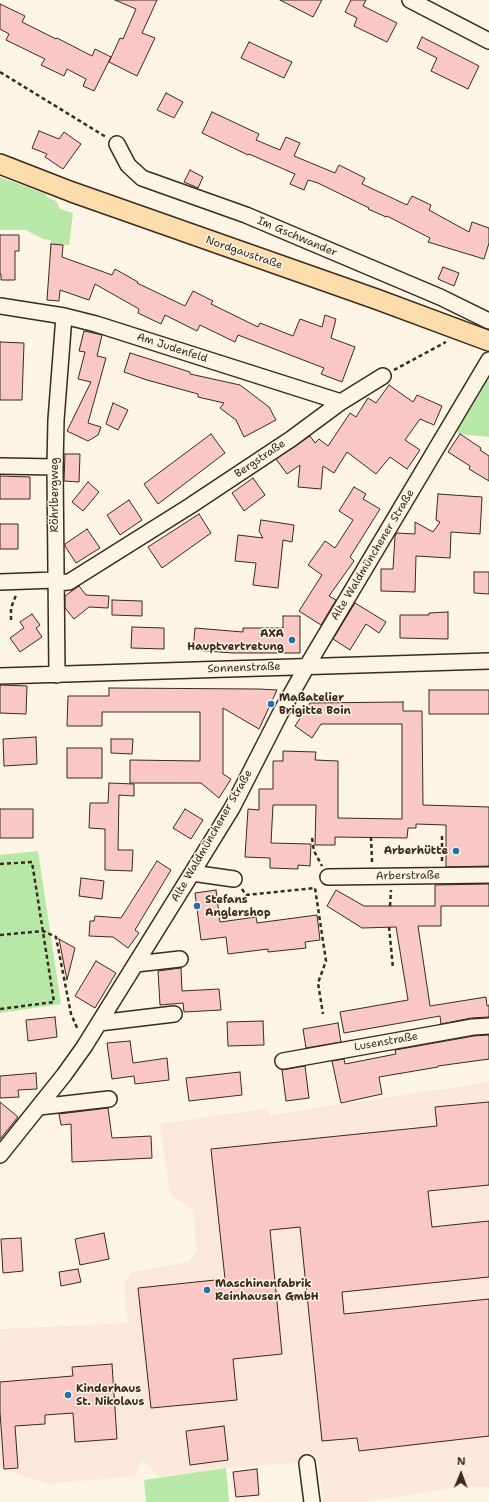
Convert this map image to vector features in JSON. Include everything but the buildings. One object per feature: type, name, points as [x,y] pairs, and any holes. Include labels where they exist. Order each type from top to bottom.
[{"type":"main road","name":"Nordgaustraße","points":[[0,164],[72,192],[376,299],[489,341]]},
{"type":"street","points":[[410,0],[489,41]]},
{"type":"street","name":"Im Gschwander","points":[[117,144],[128,165],[142,178],[246,215],[440,296],[489,321]]},
{"type":"street","name":"Am Judenfeld","points":[[0,306],[64,316],[96,324],[341,402]]},
{"type":"street","name":"Röhrlbergweg","points":[[57,675],[55,467],[56,420],[64,316]]},
{"type":"street","name":"Alte Waldmünchener Straße","points":[[0,1155],[64,1075],[84,1047],[232,808],[281,712],[489,360]]},
{"type":"street","name":"Bergstraße","points":[[0,582],[69,582],[176,515],[291,439],[341,402],[383,376]]},
{"type":"street","points":[[0,466],[55,467]]},
{"type":"street","name":"Sonnenstraße","points":[[0,676],[489,661]]},
{"type":"street","points":[[192,873],[234,879]]},
{"type":"street","name":"Arberstraße","points":[[328,877],[489,875]]},
{"type":"street","points":[[136,964],[180,959]]},
{"type":"street","points":[[99,1023],[174,1014]]},
{"type":"street","name":"Lusenstraße","points":[[283,1061],[473,1027],[489,1026]]},
{"type":"street","points":[[38,1107],[109,1099]]},
{"type":"street","points":[[307,1463],[312,1502]]},
{"type":"path","points":[[0,72],[117,144]]},
{"type":"path","points":[[383,376],[464,332]]},
{"type":"path","points":[[11,620],[11,608],[22,581]]},
{"type":"path","points":[[442,836],[442,875]]},
{"type":"path","points":[[371,837],[372,876]]},
{"type":"path","points":[[312,838],[314,851],[328,877]]},
{"type":"path","points":[[0,864],[32,862],[54,1002],[0,1009]]},
{"type":"path","points":[[234,879],[246,895],[316,888],[326,961],[318,984],[323,1014]]},
{"type":"path","points":[[389,927],[393,968]]},
{"type":"path","points":[[0,935],[44,931],[56,937],[71,1014],[84,1047]]},
{"type":"shaded area","points":[[489,1082],[489,1487],[459,1487],[363,1502],[323,1502],[318,1461],[226,1468],[160,1477],[142,1461],[135,1476],[47,1484],[0,1468],[0,1329],[128,1323],[124,1284],[132,1272],[188,1262],[197,1251],[193,1209],[170,1194],[160,1124],[268,1108],[270,1115]]},
{"type":"green space","points":[[0,177],[46,194],[47,197],[56,201],[60,209],[73,213],[69,245],[51,244],[51,240],[43,239],[26,230],[0,230]]},
{"type":"green space","points":[[489,373],[489,437],[460,434],[454,430]]},
{"type":"green space","points":[[38,851],[61,1004],[0,1013],[0,855]]},
{"type":"green space","points":[[226,1468],[229,1502],[146,1502],[144,1480]]},
{"type":"place","name":"AXA Hauptvertretung","points":[[292,640]]},
{"type":"place","name":"Maßatelier Brigitte Boin","points":[[271,704]]},
{"type":"place","name":"Arberhütte","points":[[456,851]]},
{"type":"place","name":"Stefans Anglershop","points":[[197,906]]},
{"type":"place","name":"Maschinenfabrik Reinhausen GmbH","points":[[207,1290]]},
{"type":"place","name":"Kinderhaus St. Nikolaus","points":[[68,1395]]}]
